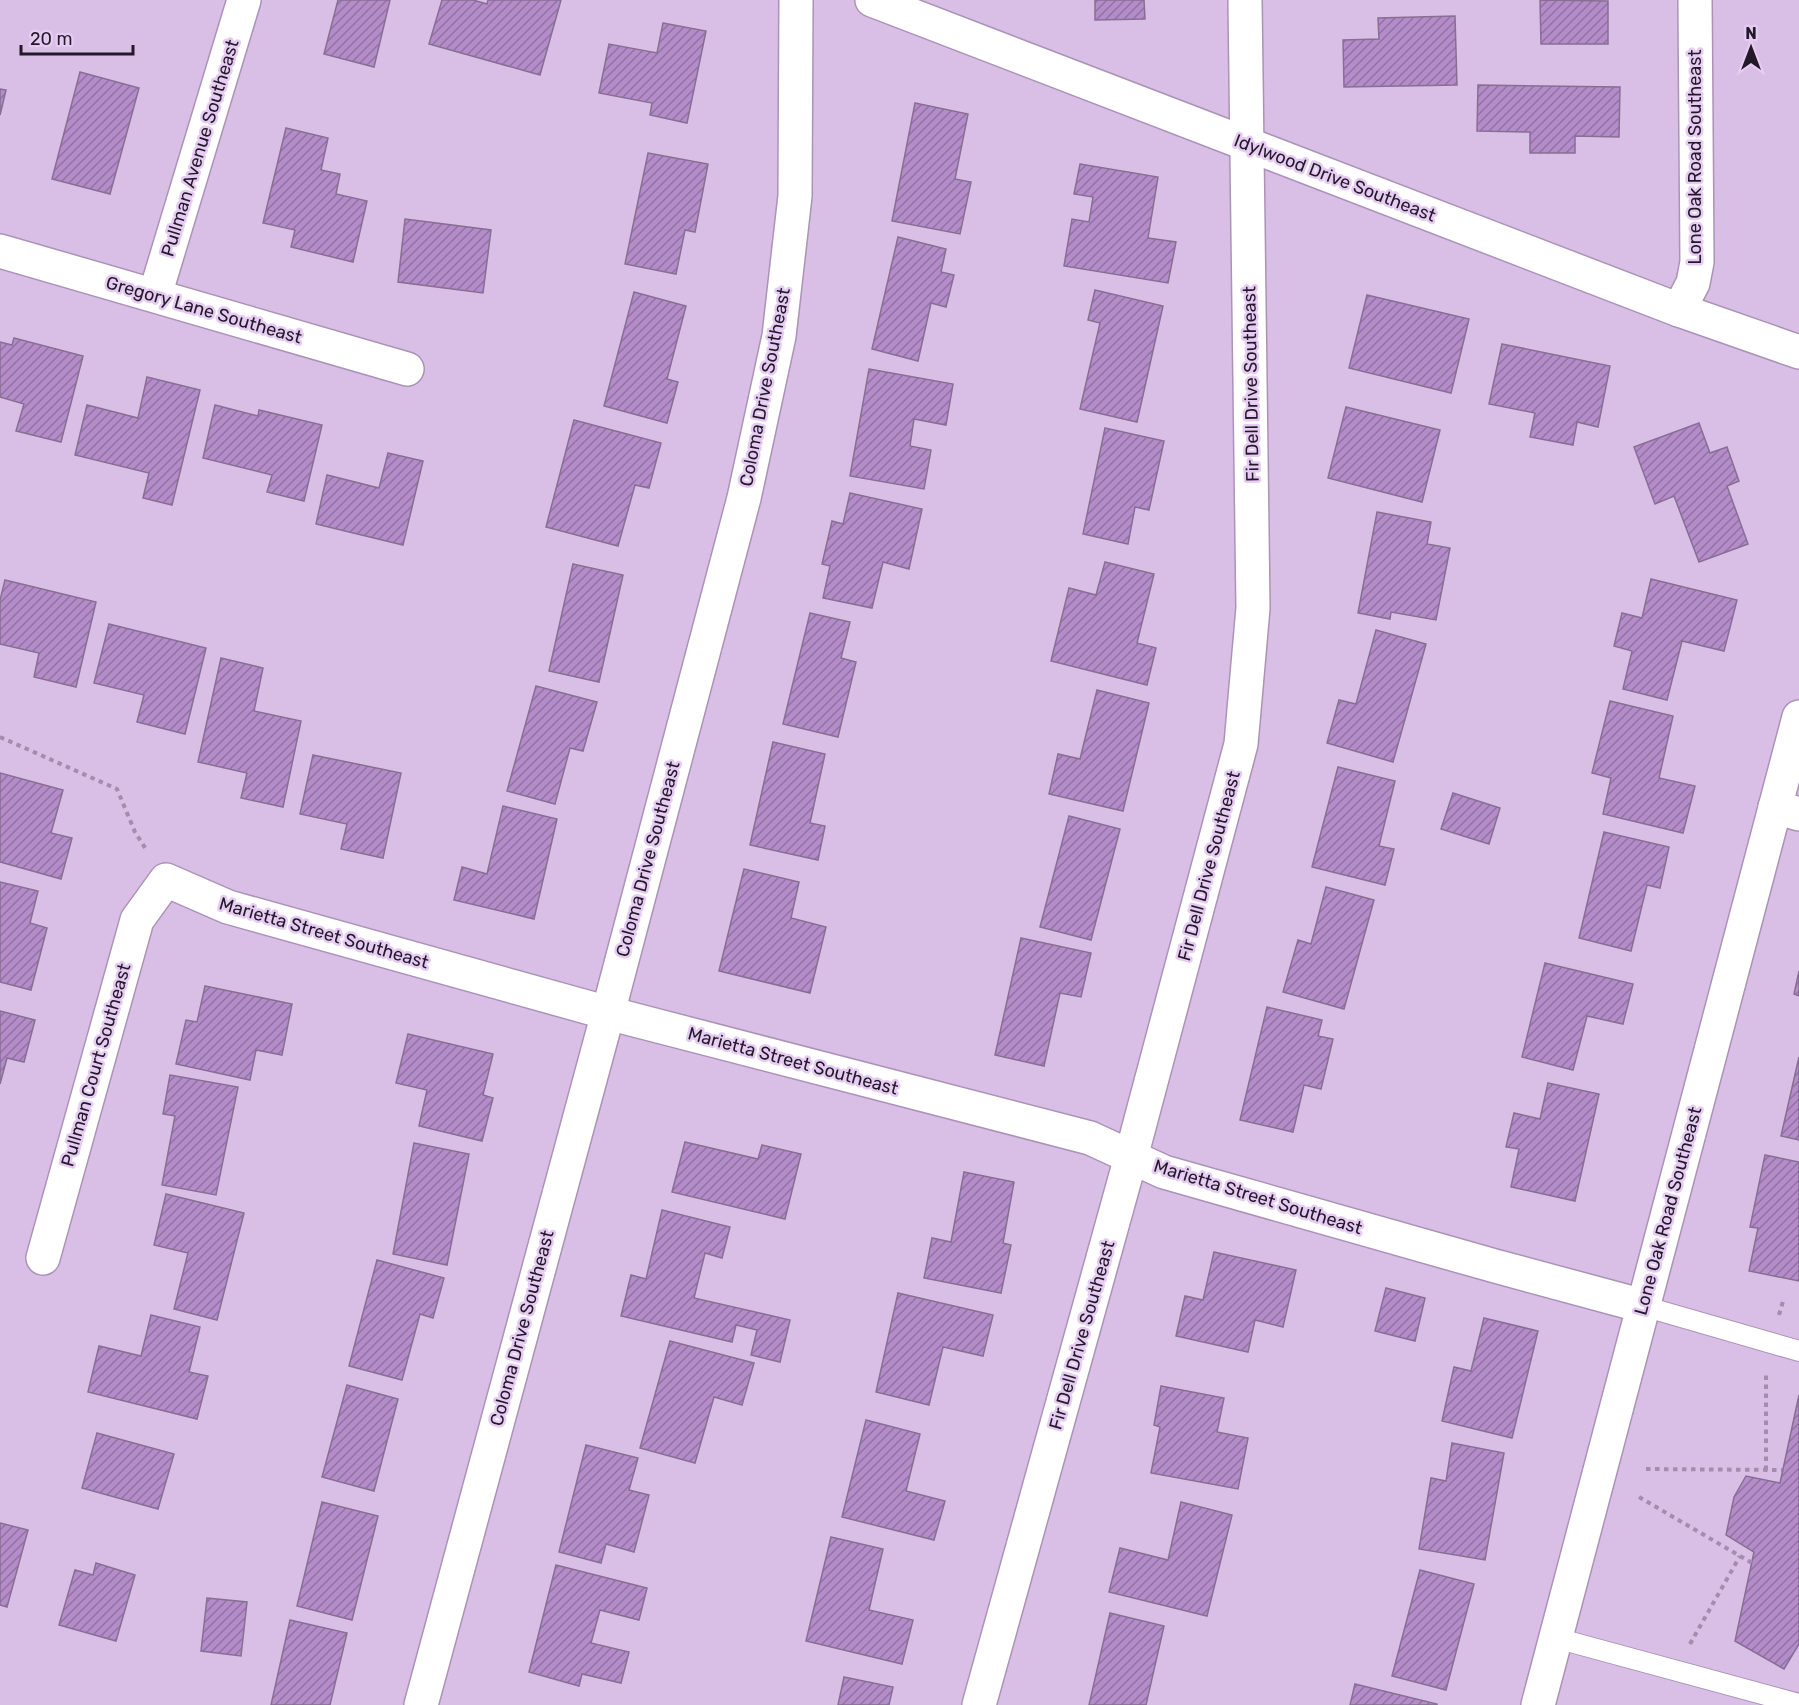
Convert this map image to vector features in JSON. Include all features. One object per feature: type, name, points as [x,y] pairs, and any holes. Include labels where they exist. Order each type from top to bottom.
[{"type":"street","name":"Pullman Avenue Southeast","points":[[155,295],[244,0]]},
{"type":"street","name":"Coloma Drive Southeast","points":[[421,1705],[744,498],[778,336],[795,196],[796,0]]},
{"type":"street","name":"Idylwood Drive Southeast","points":[[872,0],[1679,310],[1799,352]]},
{"type":"street","name":"Fir Dell Drive Southeast","points":[[979,1705],[1131,1157],[1241,744],[1253,608],[1245,0]]},
{"type":"street","name":"Lone Oak Road Southeast","points":[[1679,310],[1693,283],[1697,262],[1695,0]]},
{"type":"street","name":"Gregory Lane Southeast","points":[[0,251],[407,369]]},
{"type":"street","name":"Lone Oak Road Southeast","points":[[1538,1705],[1643,1306],[1787,810],[1799,717]]},
{"type":"street","name":"Marietta Street Southeast","points":[[166,880],[228,907],[608,1013],[1090,1138],[1164,1172],[1643,1306]]},
{"type":"street","name":"Pullman Court Southeast","points":[[43,1258],[137,920],[166,880]]},
{"type":"lane","points":[[1643,1306],[1799,1351]]},
{"type":"lane","points":[[1556,1638],[1799,1704]]},
{"type":"path","points":[[0,737],[117,789],[135,832],[166,880]]},
{"type":"path","points":[[1766,1369],[1766,1470]]},
{"type":"path","points":[[1646,1469],[1782,1470]]},
{"type":"path","points":[[1639,1497],[1752,1563]]},
{"type":"path","points":[[1689,1648],[1740,1556]]},
{"type":"building","points":[[338,0],[390,0],[374,67],[324,54]]},
{"type":"building","points":[[442,0],[473,0],[487,4],[488,0],[561,0],[540,75],[429,44]]},
{"type":"building","points":[[1095,0],[1144,0],[1145,19],[1095,20]]},
{"type":"building","points":[[1540,0],[1608,1],[1608,44],[1541,44]]},
{"type":"building","points":[[1455,16],[1457,85],[1344,87],[1343,40],[1379,39],[1378,18]]},
{"type":"building","points":[[663,23],[706,31],[687,123],[650,115],[652,103],[599,93],[609,44],[657,53]]},
{"type":"building","points":[[80,72],[139,88],[110,194],[52,179]]},
{"type":"building","points":[[1478,85],[1620,87],[1619,137],[1575,136],[1575,153],[1530,153],[1530,132],[1477,131]]},
{"type":"building","points":[[0,89],[6,90],[0,115]]},
{"type":"building","points":[[915,103],[968,114],[955,179],[971,182],[960,234],[892,221]]},
{"type":"building","points":[[286,128],[328,138],[321,170],[340,174],[336,194],[367,201],[353,262],[291,247],[295,230],[263,223]]},
{"type":"building","points":[[648,153],[708,164],[695,232],[685,230],[676,274],[625,264]]},
{"type":"building","points":[[1080,164],[1158,177],[1148,238],[1176,242],[1168,283],[1064,266],[1072,219],[1089,222],[1093,197],[1074,194]]},
{"type":"building","points":[[405,219],[491,230],[483,293],[398,282]]},
{"type":"building","points":[[898,237],[946,249],[941,272],[954,275],[946,307],[931,303],[918,361],[872,349]]},
{"type":"building","points":[[1095,290],[1163,306],[1137,422],[1080,409],[1100,323],[1088,320]]},
{"type":"building","points":[[634,292],[686,306],[667,379],[678,382],[667,423],[604,406]]},
{"type":"building","points":[[1367,295],[1469,319],[1451,393],[1349,368]]},
{"type":"building","points":[[14,338],[83,356],[61,442],[16,431],[24,404],[0,397],[0,342],[12,345]]},
{"type":"building","points":[[1502,344],[1610,366],[1598,427],[1577,422],[1573,445],[1530,437],[1535,413],[1489,404]]},
{"type":"building","points":[[869,369],[953,384],[946,425],[914,419],[910,446],[931,450],[924,489],[850,476]]},
{"type":"building","points":[[147,377],[200,390],[172,505],[143,498],[149,473],[75,455],[87,405],[138,418]]},
{"type":"building","points":[[215,405],[258,416],[259,410],[322,425],[304,501],[267,492],[272,475],[203,458]]},
{"type":"building","points":[[1346,407],[1440,430],[1422,502],[1328,478]]},
{"type":"building","points":[[574,420],[661,443],[649,488],[635,485],[618,546],[546,527]]},
{"type":"building","points":[[1699,423],[1710,453],[1727,447],[1739,481],[1727,486],[1748,544],[1699,562],[1674,496],[1655,504],[1634,447]]},
{"type":"building","points":[[1105,428],[1164,441],[1149,510],[1135,507],[1128,544],[1083,534]]},
{"type":"building","points":[[388,453],[423,461],[403,545],[316,524],[327,475],[379,488]]},
{"type":"building","points":[[850,493],[922,509],[909,569],[883,562],[872,608],[823,598],[830,566],[822,564],[832,521],[843,524]]},
{"type":"building","points":[[1377,512],[1431,522],[1427,544],[1450,548],[1436,620],[1391,612],[1390,619],[1358,613]]},
{"type":"building","points":[[1105,562],[1154,574],[1137,643],[1156,648],[1147,685],[1051,661],[1069,588],[1096,595]]},
{"type":"building","points":[[573,564],[623,575],[599,682],[549,671]]},
{"type":"building","points":[[1651,579],[1737,600],[1724,651],[1682,641],[1667,700],[1623,689],[1632,651],[1614,646],[1622,613],[1642,618]]},
{"type":"building","points":[[5,580],[96,602],[76,687],[34,677],[39,653],[0,644],[0,600]]},
{"type":"building","points":[[810,613],[850,622],[841,658],[856,662],[838,737],[783,724]]},
{"type":"building","points":[[109,624],[206,648],[185,734],[137,722],[144,695],[94,683]]},
{"type":"building","points":[[1376,630],[1426,644],[1393,762],[1327,743],[1339,700],[1356,704]]},
{"type":"building","points":[[221,658],[263,668],[254,711],[301,721],[283,807],[241,798],[247,773],[198,762]]},
{"type":"building","points":[[536,686],[597,702],[583,751],[570,748],[555,804],[507,791]]},
{"type":"building","points":[[1097,690],[1149,703],[1123,811],[1049,794],[1058,754],[1080,759]]},
{"type":"building","points":[[1610,701],[1673,716],[1659,778],[1695,786],[1683,833],[1603,814],[1611,778],[1592,773]]},
{"type":"building","points":[[773,742],[825,754],[810,823],[825,826],[818,860],[750,845]]},
{"type":"building","points":[[313,755],[401,773],[383,858],[341,849],[347,824],[300,814]]},
{"type":"building","points":[[1338,767],[1395,781],[1379,846],[1394,849],[1385,885],[1312,867]]},
{"type":"building","points":[[0,773],[63,790],[51,833],[72,838],[61,879],[0,862]]},
{"type":"building","points":[[1453,793],[1500,808],[1489,844],[1441,829]]},
{"type":"building","points":[[503,806],[557,819],[534,919],[454,900],[462,867],[487,874]]},
{"type":"building","points":[[1069,816],[1120,829],[1091,940],[1040,927]]},
{"type":"building","points":[[1604,832],[1669,847],[1660,888],[1647,885],[1631,951],[1579,938]]},
{"type":"building","points":[[744,869],[799,882],[791,918],[826,927],[810,993],[719,971]]},
{"type":"building","points":[[0,882],[38,891],[30,923],[47,928],[31,990],[0,982]]},
{"type":"building","points":[[1326,887],[1374,900],[1344,1009],[1283,992],[1298,940],[1311,944]]},
{"type":"building","points":[[1021,938],[1091,953],[1081,997],[1060,993],[1044,1066],[995,1055]]},
{"type":"building","points":[[1545,963],[1633,984],[1623,1024],[1587,1016],[1573,1070],[1522,1057]]},
{"type":"building","points":[[1799,971],[1799,996],[1794,994]]},
{"type":"building","points":[[205,986],[292,1004],[282,1055],[256,1050],[250,1080],[176,1064],[186,1020],[197,1022]]},
{"type":"building","points":[[1267,1007],[1322,1020],[1318,1036],[1333,1039],[1321,1089],[1304,1085],[1293,1132],[1240,1120]]},
{"type":"building","points":[[0,1011],[35,1020],[24,1062],[7,1058],[0,1084]]},
{"type":"building","points":[[408,1034],[493,1054],[483,1095],[493,1098],[482,1141],[419,1126],[427,1090],[396,1083]]},
{"type":"building","points":[[1799,1057],[1799,1140],[1781,1136]]},
{"type":"building","points":[[170,1075],[238,1087],[216,1195],[162,1185],[175,1116],[163,1114]]},
{"type":"building","points":[[1548,1083],[1599,1094],[1575,1201],[1511,1187],[1519,1149],[1506,1147],[1514,1113],[1540,1119]]},
{"type":"building","points":[[685,1142],[758,1159],[762,1145],[801,1154],[785,1219],[672,1192]]},
{"type":"building","points":[[414,1143],[469,1154],[447,1265],[393,1254]]},
{"type":"building","points":[[1765,1155],[1799,1162],[1799,1281],[1749,1271],[1758,1228],[1750,1227]]},
{"type":"building","points":[[964,1172],[1014,1182],[1003,1243],[1011,1245],[1001,1293],[924,1278],[932,1238],[951,1242]]},
{"type":"building","points":[[166,1194],[244,1213],[217,1320],[174,1309],[188,1253],[154,1245]]},
{"type":"building","points":[[662,1210],[730,1227],[722,1258],[705,1253],[694,1298],[790,1320],[780,1362],[751,1355],[757,1330],[736,1325],[732,1342],[621,1316],[631,1275],[646,1279]]},
{"type":"building","points":[[1214,1252],[1296,1270],[1283,1327],[1255,1320],[1248,1352],[1176,1336],[1185,1296],[1203,1300]]},
{"type":"building","points":[[377,1260],[444,1278],[433,1318],[420,1314],[402,1380],[349,1366]]},
{"type":"building","points":[[1386,1288],[1425,1298],[1415,1341],[1375,1331]]},
{"type":"building","points":[[898,1293],[993,1315],[983,1356],[943,1347],[929,1405],[876,1392]]},
{"type":"building","points":[[151,1315],[200,1327],[189,1372],[208,1376],[197,1419],[88,1392],[99,1346],[141,1356]]},
{"type":"building","points":[[1484,1318],[1538,1331],[1512,1438],[1442,1421],[1454,1367],[1471,1371]]},
{"type":"building","points":[[670,1341],[754,1363],[742,1405],[714,1397],[695,1463],[640,1448]]},
{"type":"building","points":[[347,1385],[398,1399],[374,1491],[322,1477]]},
{"type":"building","points":[[1161,1386],[1224,1398],[1217,1432],[1248,1438],[1238,1489],[1151,1473],[1160,1427],[1154,1425]]},
{"type":"building","points":[[1799,1395],[1799,1644],[1784,1669],[1735,1641],[1754,1552],[1726,1535],[1734,1497],[1746,1476],[1780,1483]]},
{"type":"building","points":[[866,1420],[920,1434],[906,1491],[945,1501],[934,1540],[842,1517]]},
{"type":"building","points":[[97,1433],[174,1454],[158,1509],[82,1488]]},
{"type":"building","points":[[1452,1443],[1504,1453],[1485,1560],[1419,1549],[1431,1478],[1446,1481]]},
{"type":"building","points":[[586,1445],[638,1458],[629,1490],[649,1495],[634,1552],[606,1544],[601,1563],[559,1552]]},
{"type":"building","points":[[322,1502],[378,1516],[352,1620],[297,1606]]},
{"type":"building","points":[[1181,1502],[1232,1515],[1207,1616],[1109,1592],[1120,1548],[1168,1560]]},
{"type":"building","points":[[0,1523],[28,1530],[7,1607],[0,1605]]},
{"type":"building","points":[[831,1537],[883,1549],[869,1610],[913,1620],[902,1664],[806,1641]]},
{"type":"building","points":[[96,1563],[135,1575],[116,1641],[59,1625],[75,1570],[93,1575]]},
{"type":"building","points":[[556,1565],[647,1588],[639,1620],[600,1610],[591,1643],[629,1652],[621,1683],[582,1674],[579,1686],[529,1672]]},
{"type":"building","points":[[1420,1570],[1474,1584],[1446,1690],[1392,1676]]},
{"type":"building","points":[[207,1598],[247,1602],[241,1656],[201,1651]]},
{"type":"building","points":[[1110,1613],[1164,1626],[1146,1705],[1089,1705]]},
{"type":"building","points":[[290,1620],[347,1633],[330,1705],[271,1705]]},
{"type":"building","points":[[844,1677],[893,1687],[889,1705],[838,1705]]},
{"type":"building","points":[[1355,1684],[1437,1704],[1437,1705],[1350,1705]]}]
